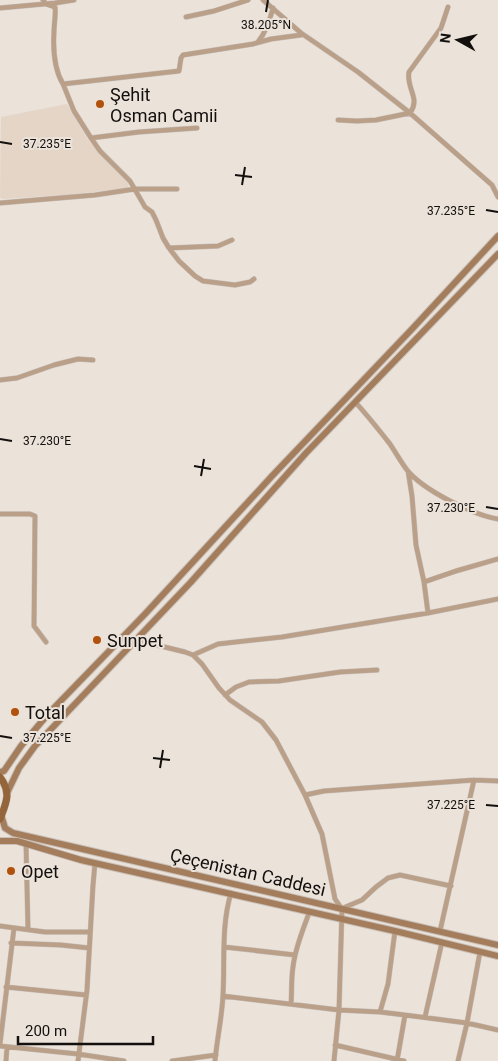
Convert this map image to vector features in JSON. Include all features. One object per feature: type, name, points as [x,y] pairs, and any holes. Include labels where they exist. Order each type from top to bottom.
[{"type":"main road","points":[[0,772],[4,771],[21,746],[49,713],[145,614],[498,236]]},
{"type":"main road","points":[[7,793],[19,768],[35,746],[191,582],[306,453],[498,254]]},
{"type":"main road","points":[[0,778],[5,784],[7,793],[1,817]]},
{"type":"main road","name":"Çeçenistan Caddesi","points":[[1,817],[5,828],[13,833],[498,945]]},
{"type":"main road","name":"Çeçenistan Caddesi","points":[[0,841],[17,841],[96,863],[498,956]]},
{"type":"street","points":[[0,8],[74,0]]},
{"type":"street","points":[[186,17],[214,11],[248,0]]},
{"type":"street","points":[[263,0],[301,33],[358,72],[410,113],[492,185],[498,197]]},
{"type":"street","points":[[45,2],[55,7],[54,54],[59,77],[74,111],[100,151],[130,181],[145,207],[152,212],[169,248],[179,261],[203,281],[235,284],[250,282],[254,279]]},
{"type":"street","points":[[338,120],[376,120],[410,113],[414,107],[415,99],[408,79],[409,72],[441,28],[448,7]]},
{"type":"street","points":[[257,43],[267,27],[272,8]]},
{"type":"street","points":[[63,84],[180,71],[183,55],[296,36],[301,35],[301,33]]},
{"type":"street","points":[[91,138],[131,132],[198,128]]},
{"type":"street","points":[[0,203],[94,195],[135,189],[177,189]]},
{"type":"street","points":[[169,248],[218,246],[232,240]]},
{"type":"street","points":[[0,380],[17,378],[78,359],[93,360]]},
{"type":"street","points":[[356,403],[379,430],[408,471],[431,490],[489,518],[498,519]]},
{"type":"street","points":[[408,471],[416,545],[428,613]]},
{"type":"street","points":[[0,514],[30,514],[35,516],[34,626],[46,642]]},
{"type":"street","points":[[424,582],[498,559]]},
{"type":"street","points":[[193,655],[218,644],[282,637],[428,613],[498,599]]},
{"type":"street","points":[[136,640],[193,655],[230,700],[262,722],[276,740],[305,795],[322,834],[335,899],[342,909],[339,1010],[334,1061]]},
{"type":"street","points":[[225,695],[236,687],[249,682],[279,681],[340,672],[377,670]]},
{"type":"street","points":[[305,795],[324,791],[474,780],[498,781]]},
{"type":"street","points":[[440,931],[474,780]]},
{"type":"street","points":[[26,844],[28,929]]},
{"type":"street","points":[[78,1061],[86,995],[96,863]]},
{"type":"street","points":[[342,909],[362,900],[388,878],[400,875],[450,886]]},
{"type":"street","points":[[172,1061],[216,1058],[223,996],[227,907],[231,894]]},
{"type":"street","points":[[291,1004],[295,955],[309,913]]},
{"type":"street","points":[[0,926],[45,932],[90,932]]},
{"type":"street","points":[[14,928],[0,1045],[124,1061]]},
{"type":"street","points":[[380,1012],[388,984],[395,932]]},
{"type":"street","points":[[425,1017],[442,942]]},
{"type":"street","points":[[11,943],[89,948]]},
{"type":"street","points":[[224,947],[295,955]]},
{"type":"street","points":[[458,1061],[480,952]]},
{"type":"street","points":[[6,988],[86,995]]},
{"type":"street","points":[[223,996],[339,1010],[405,1014],[467,1023],[498,1030]]},
{"type":"street","points":[[397,1060],[405,1014]]},
{"type":"street","points":[[335,1045],[404,1061]]},
{"type":"street","points":[[6,1061],[7,1047]]},
{"type":"shaded area","points":[[67,104],[87,138],[105,160],[129,182],[128,188],[2,199],[0,197],[1,117]]},
{"type":"place","name":"Şehit Osman Camii","points":[[100,104]]},
{"type":"place","name":"Sunpet","points":[[97,640]]},
{"type":"place","name":"Total","points":[[15,712]]},
{"type":"place","name":"Opet","points":[[11,871]]}]
